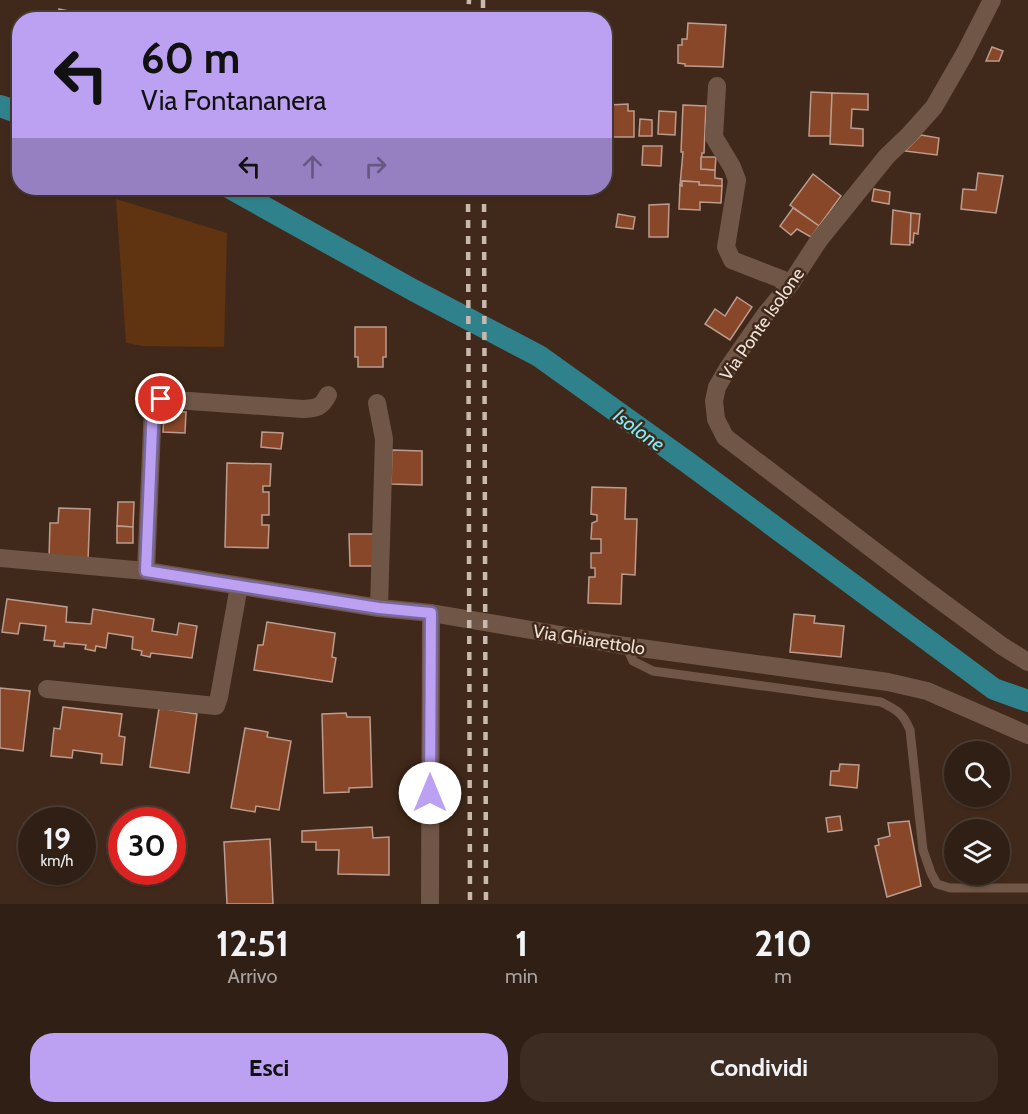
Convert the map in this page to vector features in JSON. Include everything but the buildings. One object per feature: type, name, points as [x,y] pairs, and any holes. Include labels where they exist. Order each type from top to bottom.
[{"type":"street","name":"Via Ponte Isolone","points":[[992,0],[934,107],[886,156],[819,240],[791,283],[765,315],[728,368],[717,387],[714,401],[716,419],[725,437],[922,587],[1002,646],[1028,662]]},
{"type":"street","points":[[717,86],[714,137],[737,180],[726,247],[732,260],[791,283]]},
{"type":"street","points":[[146,571],[153,405],[161,399],[303,409],[318,408],[328,395]]},
{"type":"street","points":[[377,403],[384,439],[379,608]]},
{"type":"street","name":"Via Ghiarettolo","points":[[0,558],[146,571],[379,608],[431,613],[626,646],[888,682],[927,691],[1028,735]]},
{"type":"street","points":[[47,689],[216,706],[239,586]]},
{"type":"street","points":[[430,904],[431,613]]},
{"type":"lane","points":[[626,646],[633,661],[653,671],[881,702],[897,710],[906,719],[910,730],[923,850],[937,884],[950,888],[1028,888]]},
{"type":"shaded area","points":[[116,199],[227,233],[224,347],[143,346],[126,343]]},
{"type":"waterway","name":"Isolone","points":[[0,106],[12,110]]},
{"type":"waterway","name":"Isolone","points":[[243,195],[413,290],[539,356],[687,462],[994,689],[1028,701]]},
{"type":"railway","points":[[468,12],[469,0]]},
{"type":"railway","points":[[483,0],[483,12]]},
{"type":"railway","points":[[468,195],[470,904]]},
{"type":"railway","points":[[484,195],[486,904]]},
{"type":"route","points":[[161,399],[153,405],[146,571],[379,608],[431,613],[430,793]]}]
